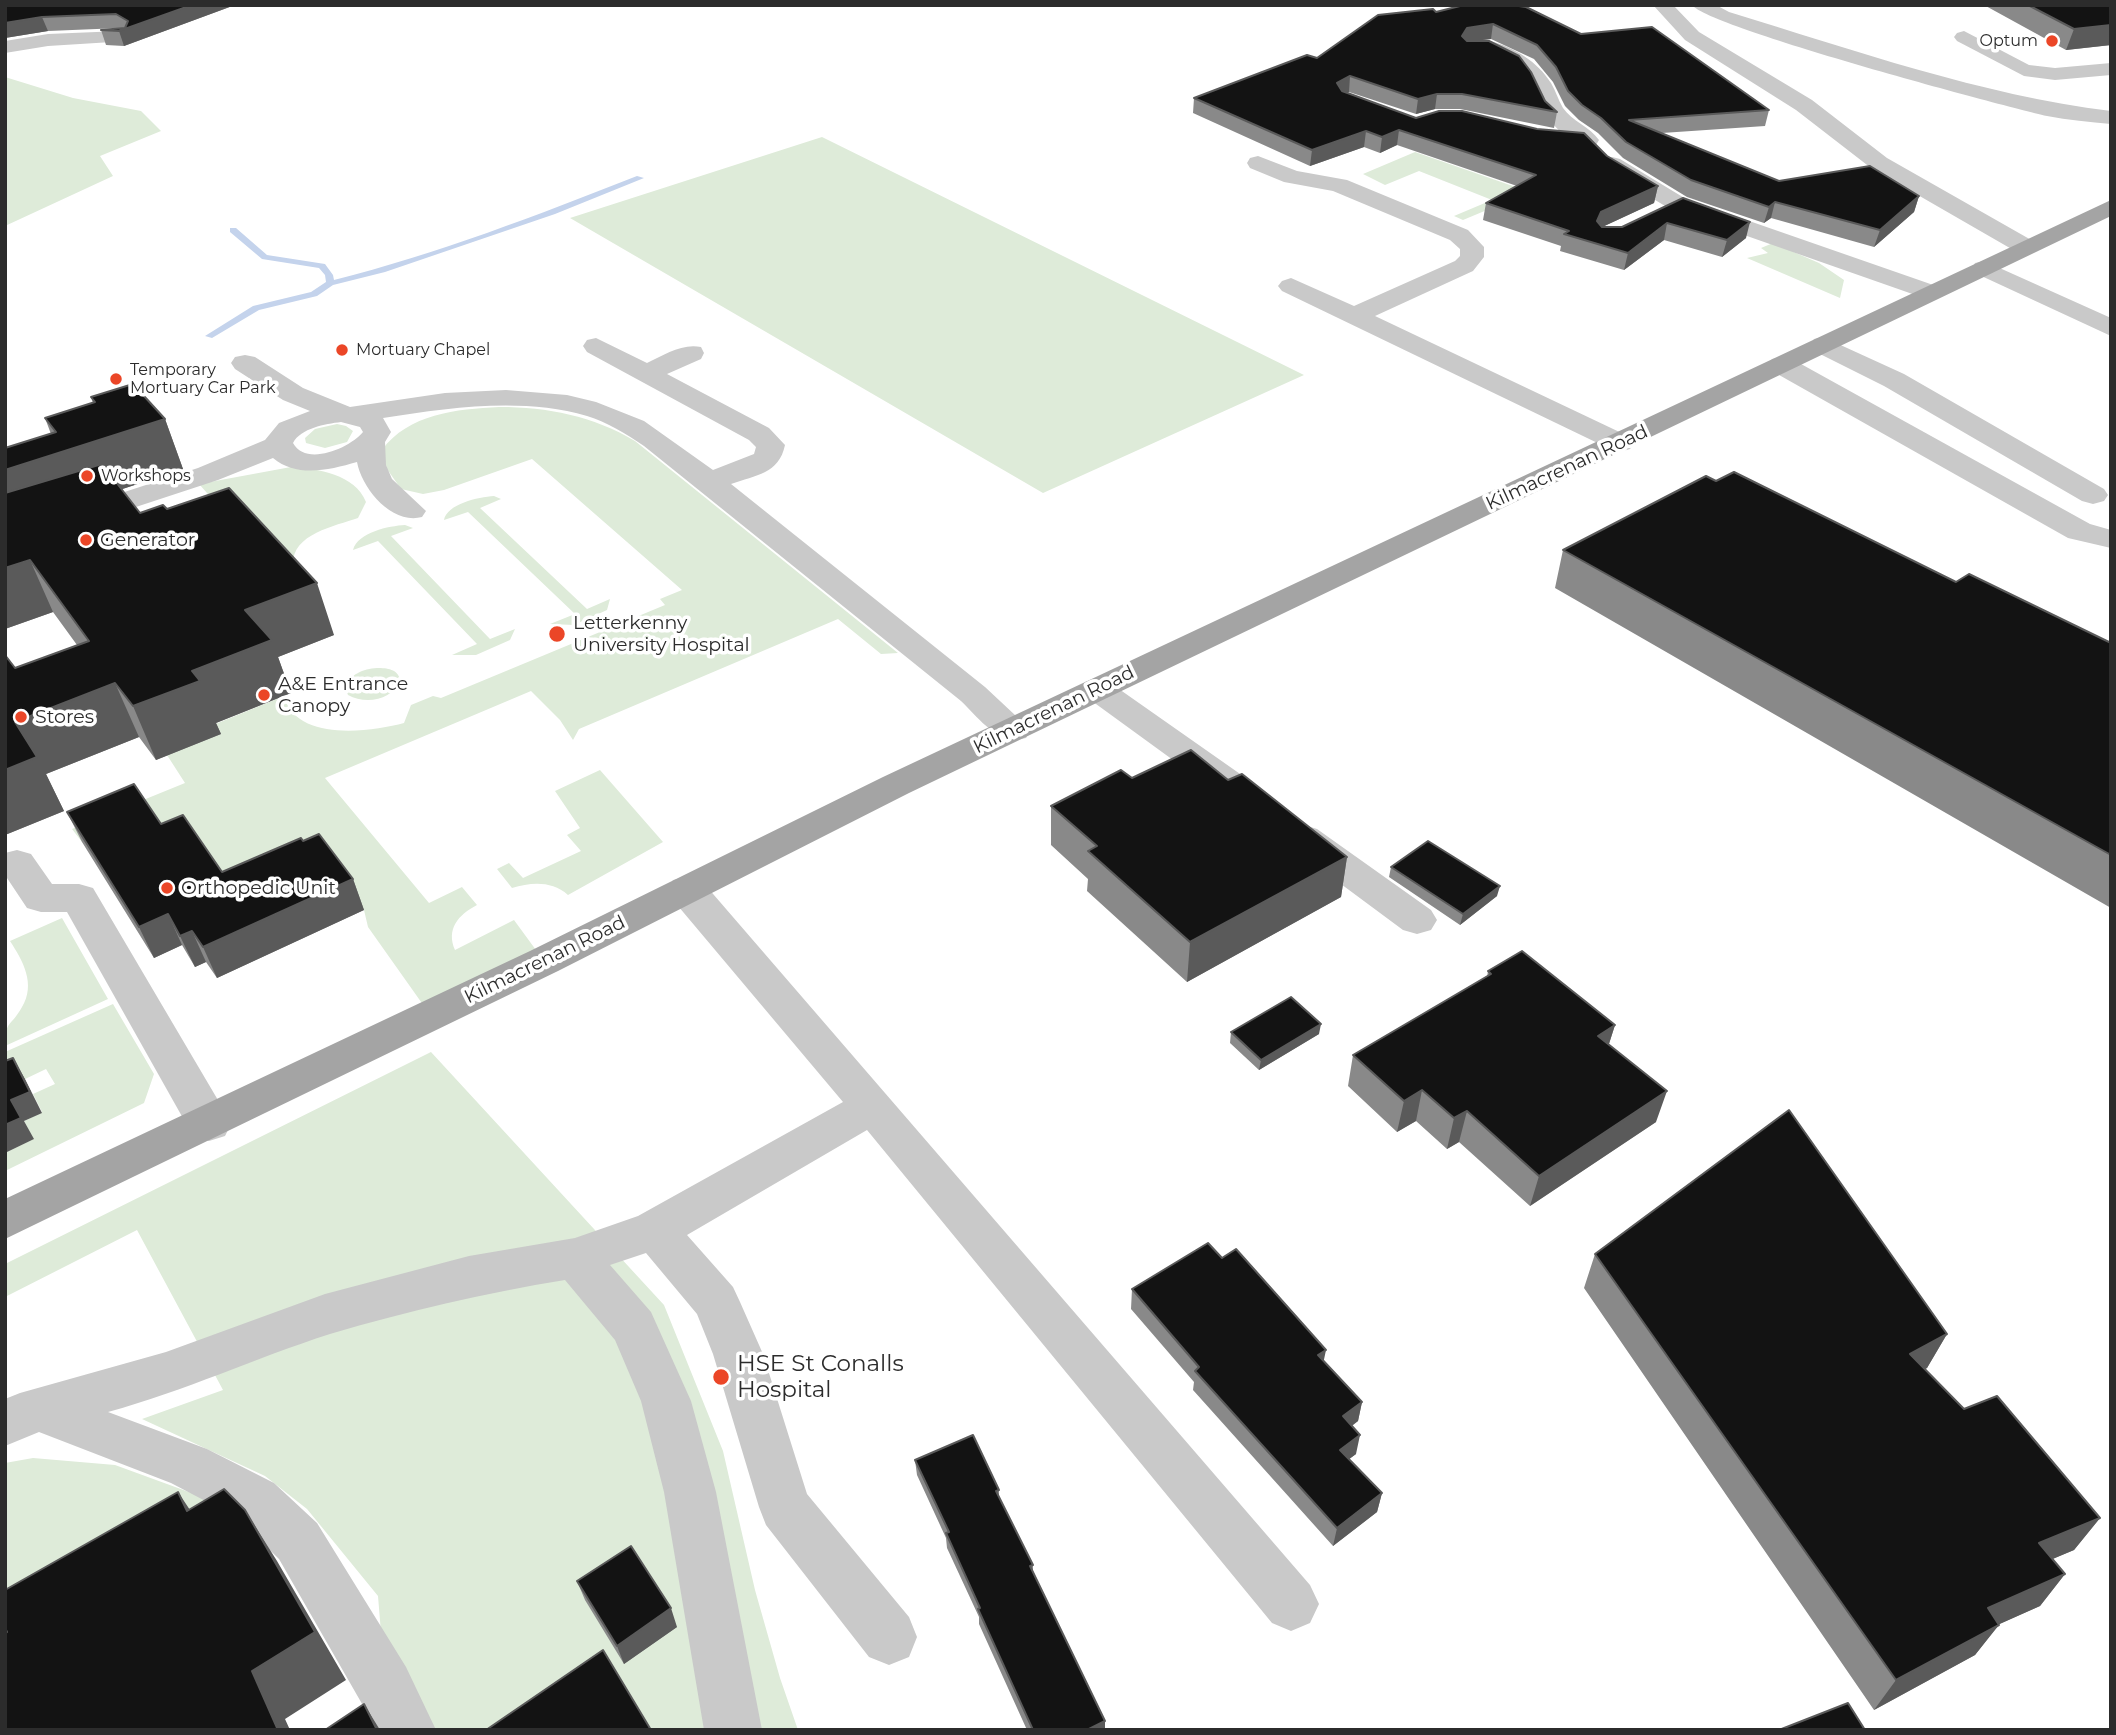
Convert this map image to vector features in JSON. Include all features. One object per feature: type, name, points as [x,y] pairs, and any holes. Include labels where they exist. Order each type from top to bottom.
[{"type":"main road","name":"Kilmacrenan Road","points":[[5,1220],[209,1124],[1097,689],[1620,443],[2109,206]]},
{"type":"street","points":[[1662,5],[1692,36],[1804,105],[1880,163],[1936,198],[2024,246]]},
{"type":"street","points":[[1701,5],[1723,16],[1856,57],[2105,127]]},
{"type":"street","points":[[5,47],[48,40],[121,37]]},
{"type":"street","points":[[1964,37],[2024,70],[2055,74],[2111,69]]},
{"type":"street","points":[[1472,49],[1490,47],[1525,65],[1541,84],[1553,110],[1569,127],[1588,140],[1613,164],[1678,204],[1930,292]]},
{"type":"street","points":[[1546,136],[1588,140]]},
{"type":"street","points":[[1258,163],[1292,177],[1339,185],[1459,235],[1472,247],[1472,257],[1464,266],[1353,316]]},
{"type":"street","points":[[1654,215],[1678,204]]},
{"type":"street","points":[[1984,268],[2111,328]]},
{"type":"street","points":[[1291,286],[1620,443]]},
{"type":"street","points":[[1823,345],[1894,380],[2093,495]]},
{"type":"street","points":[[596,346],[759,433],[771,445],[768,458],[761,463],[709,482]]},
{"type":"street","points":[[646,373],[691,353]]},
{"type":"street","points":[[245,363],[293,394],[371,421],[376,428],[369,462],[373,475],[389,494],[411,511]]},
{"type":"street","points":[[1782,365],[2079,531],[2111,539]]},
{"type":"street","points":[[293,394],[283,437],[283,453],[373,475]]},
{"type":"street","points":[[5,541],[171,500],[208,474],[283,437],[312,418],[409,406],[522,398],[599,411],[637,429],[709,482],[973,694],[1013,730]]},
{"type":"street","points":[[208,474],[355,453],[374,439],[442,404]]},
{"type":"street","points":[[1097,689],[1417,920]]},
{"type":"street","points":[[17,863],[41,898],[79,898],[209,1124]]},
{"type":"street","points":[[687,890],[872,1105],[1291,1604]]},
{"type":"street","points":[[22,1416],[166,1374],[325,1315],[469,1276],[575,1258],[655,1230],[872,1105]]},
{"type":"street","points":[[655,1230],[716,1302],[738,1354],[785,1507],[889,1637]]},
{"type":"street","points":[[575,1258],[634,1327],[666,1401],[690,1492],[733,1730]]},
{"type":"street","points":[[22,1416],[189,1466],[255,1500],[299,1542],[386,1687],[407,1730]]},
{"type":"green space","points":[[5,77],[73,98],[141,111],[161,131],[100,156],[113,176],[5,226]]},
{"type":"green space","points":[[822,137],[1304,375],[1043,493],[570,218]]},
{"type":"green space","points":[[1415,152],[1530,192],[1463,220],[1454,216],[1492,200],[1419,171],[1385,185],[1363,174]]},
{"type":"green space","points":[[1773,243],[1819,263],[1844,280],[1840,298],[1747,258],[1768,253],[1761,248]]},
{"type":"green space","points":[[499,407],[552,411],[586,419],[635,441],[898,653],[881,654],[838,619],[579,729],[573,740],[560,720],[531,691],[325,778],[429,903],[462,887],[477,905],[459,918],[453,929],[455,950],[514,920],[544,961],[431,1016],[368,927],[364,910],[236,903],[82,842],[72,829],[185,783],[167,755],[220,734],[213,725],[284,696],[291,711],[303,721],[318,727],[354,731],[404,723],[411,705],[433,696],[441,698],[665,605],[660,599],[682,590],[532,459],[444,490],[423,494],[401,489],[387,469],[382,450],[405,428],[450,412]]},
{"type":"green space","points":[[337,424],[353,431],[347,442],[325,448],[306,443],[305,438],[315,429]]},
{"type":"green space","points":[[291,467],[313,469],[345,479],[361,493],[366,502],[358,518],[307,538],[295,554],[293,564],[279,574],[199,484]]},
{"type":"green space","points":[[494,496],[501,499],[480,508],[587,609],[610,599],[607,610],[574,625],[550,624],[575,614],[468,512],[444,520],[446,514],[457,506]]},
{"type":"green space","points":[[405,525],[413,528],[391,536],[490,639],[515,629],[510,640],[476,655],[452,655],[477,644],[378,541],[353,550],[367,534]]},
{"type":"green space","points":[[377,668],[392,670],[399,676],[400,680],[391,692],[371,700],[348,695],[345,688],[354,676]]},
{"type":"green space","points":[[600,770],[663,842],[568,895],[555,887],[542,884],[512,888],[497,869],[509,863],[523,878],[581,851],[567,835],[580,828],[555,791]]},
{"type":"green space","points":[[62,918],[108,999],[5,1046],[7,1028],[22,1007],[28,990],[26,973],[10,941]]},
{"type":"green space","points":[[113,1004],[154,1074],[144,1103],[5,1171],[5,1153],[33,1139],[24,1121],[42,1112],[33,1094],[55,1084],[46,1069],[23,1080],[5,1083],[5,1052]]},
{"type":"green space","points":[[431,1052],[664,1305],[723,1451],[755,1590],[798,1730],[420,1730],[383,1657],[378,1596],[307,1509],[265,1476],[142,1419],[223,1390],[137,1230],[5,1297],[5,1264]]},
{"type":"green space","points":[[33,1458],[115,1465],[219,1503],[5,1730],[5,1463]]},
{"type":"building","points":[[5,5],[192,5],[119,31],[101,30],[125,28],[128,21],[116,14],[42,17],[5,23]]},
{"type":"building","points":[[1464,5],[1526,7],[1581,34],[1652,27],[1769,110],[1629,120],[1779,181],[1870,166],[1919,196],[1880,230],[1775,202],[1769,207],[1691,180],[1626,142],[1601,118],[1582,105],[1568,91],[1556,67],[1537,45],[1493,24],[1467,28],[1462,36],[1467,41],[1489,41],[1519,56],[1531,72],[1545,101],[1557,112],[1462,94],[1437,94],[1418,99],[1350,76],[1337,83],[1342,91],[1416,118],[1439,111],[1462,111],[1537,129],[1584,133],[1607,156],[1658,186],[1601,212],[1597,221],[1602,227],[1622,227],[1683,198],[1750,222],[1727,240],[1667,223],[1628,253],[1564,234],[1569,231],[1486,203],[1536,175],[1399,130],[1382,137],[1366,131],[1312,150],[1194,98],[1307,55],[1317,58],[1378,15],[1433,9],[1436,12]]},
{"type":"building","points":[[2028,5],[2111,5],[2111,25],[2074,29]]},
{"type":"building","points":[[133,384],[165,419],[5,470],[5,448],[56,432],[45,418],[95,402],[91,397]]},
{"type":"building","points":[[102,464],[140,513],[163,505],[167,509],[229,488],[317,583],[245,610],[272,640],[192,671],[200,681],[133,706],[115,683],[15,722],[37,757],[5,770],[5,655],[15,668],[89,641],[30,560],[5,568],[5,493]]},
{"type":"building","points":[[1734,472],[1956,582],[1969,574],[2111,643],[2111,855],[1563,550],[1706,476],[1716,481]]},
{"type":"building","points":[[1191,750],[1228,780],[1242,774],[1347,857],[1190,942],[1088,851],[1097,846],[1051,806],[1121,770],[1132,778]]},
{"type":"building","name":"Orthopedic Unit","points":[[134,784],[161,824],[183,815],[222,872],[301,838],[303,841],[319,834],[353,879],[203,947],[192,931],[180,936],[168,914],[139,927],[67,812]]},
{"type":"building","points":[[1428,841],[1500,886],[1463,914],[1391,867]]},
{"type":"building","points":[[1522,951],[1615,1025],[1598,1036],[1667,1091],[1539,1176],[1467,1111],[1454,1118],[1422,1090],[1404,1101],[1353,1055],[1491,974],[1488,971]]},
{"type":"building","points":[[1291,997],[1321,1024],[1261,1060],[1231,1032]]},
{"type":"building","points":[[13,1058],[30,1092],[11,1100],[21,1118],[5,1125],[5,1061]]},
{"type":"building","points":[[1789,1110],[1947,1334],[1910,1354],[1964,1409],[1997,1396],[2100,1518],[2039,1543],[2065,1574],[1988,1608],[1999,1625],[1896,1680],[1595,1254]]},
{"type":"building","points":[[1208,1243],[1222,1258],[1236,1249],[1326,1350],[1318,1355],[1362,1402],[1343,1416],[1360,1435],[1340,1450],[1382,1493],[1337,1528],[1195,1371],[1199,1367],[1132,1289]]},
{"type":"building","points":[[973,1435],[999,1490],[996,1491],[1033,1565],[1030,1566],[1105,1721],[1087,1730],[1033,1730],[978,1609],[980,1608],[946,1533],[949,1532],[915,1460]]},
{"type":"building","points":[[224,1489],[245,1510],[315,1632],[252,1671],[278,1730],[5,1730],[5,1590],[178,1492],[187,1511]]},
{"type":"building","points":[[631,1546],[671,1608],[617,1646],[577,1581]]},
{"type":"building","points":[[603,1650],[651,1730],[486,1730]]},
{"type":"building","points":[[1848,1703],[1865,1730],[1779,1730]]},
{"type":"building","points":[[364,1704],[377,1730],[325,1730]]},
{"type":"waterway","points":[[330,283],[382,270],[552,212],[640,178]]},
{"type":"waterway","points":[[233,230],[265,257],[322,266],[329,275],[330,283]]},
{"type":"waterway","points":[[209,336],[256,308],[314,294],[330,283]]},
{"type":"place","name":"Optum","points":[[2052,41]]},
{"type":"place","name":"Mortuary Chapel","points":[[342,350]]},
{"type":"place","name":"Temporary Mortuary Car Park","points":[[116,379]]},
{"type":"place","name":"Workshops","points":[[87,476]]},
{"type":"place","name":"Generator","points":[[86,540]]},
{"type":"place","name":"Letterkenny University Hospital","points":[[557,634]]},
{"type":"place","name":"A&E Entrance Canopy","points":[[264,695]]},
{"type":"place","name":"Stores","points":[[21,717]]},
{"type":"place","name":"Orthopedic Unit","points":[[167,888]]},
{"type":"place","name":"HSE St Conalls Hospital","points":[[721,1377]]}]
